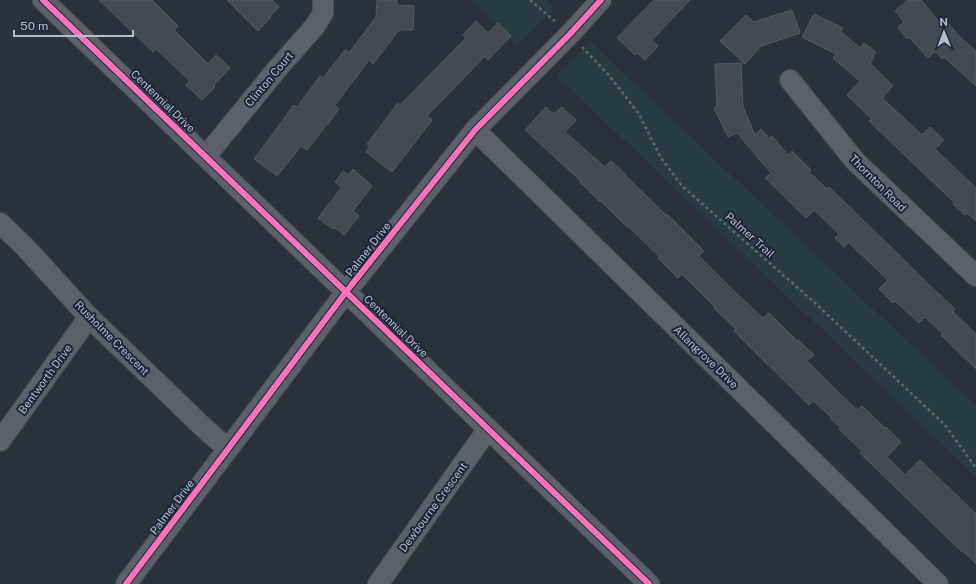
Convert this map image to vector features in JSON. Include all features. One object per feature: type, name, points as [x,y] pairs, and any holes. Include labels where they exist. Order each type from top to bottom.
[{"type":"street","name":"Centennial Drive","points":[[43,0],[649,584]]},
{"type":"street","name":"Clinton Court","points":[[206,156],[278,68],[315,26],[323,13],[323,0]]},
{"type":"street","name":"Palmer Drive","points":[[126,584],[346,292],[474,130],[570,34],[601,0]]},
{"type":"street","name":"Thornton Road","points":[[790,80],[855,161],[976,276]]},
{"type":"street","name":"Allangrove Drive","points":[[474,130],[938,584]]},
{"type":"street","name":"Rusholme Crescent","points":[[0,223],[24,246],[89,317],[203,427],[228,449]]},
{"type":"street","name":"Bentworth Drive","points":[[0,441],[89,317]]},
{"type":"street","name":"Dewbourne Crescent","points":[[378,584],[488,429]]},
{"type":"green space","points":[[472,0],[547,0],[555,8],[517,45]]},
{"type":"green space","points":[[590,42],[976,406],[976,477],[557,76]]},
{"type":"building","points":[[99,0],[152,0],[178,26],[174,30],[208,64],[216,55],[230,68],[214,85],[215,87],[202,100],[186,85],[190,81],[156,49],[153,52]]},
{"type":"building","points":[[227,0],[272,0],[279,7],[258,31]]},
{"type":"building","points":[[377,0],[397,0],[397,5],[414,6],[413,30],[399,30],[373,64],[369,60],[335,105],[339,109],[328,124],[307,150],[301,146],[277,176],[254,159],[294,105],[297,107],[320,76],[323,78],[345,50],[349,53],[376,17]]},
{"type":"building","points":[[654,0],[690,0],[652,40],[658,46],[645,60],[637,53],[635,55],[617,38]]},
{"type":"building","points":[[908,0],[921,0],[939,22],[944,18],[958,35],[976,51],[976,86],[944,57],[942,59],[935,51],[928,58],[909,37],[907,39],[898,27],[904,22],[895,11]]},
{"type":"building","points":[[792,10],[800,33],[761,46],[745,64],[720,41],[746,15],[754,22]]},
{"type":"building","points":[[814,14],[843,28],[841,32],[860,48],[864,43],[876,52],[870,63],[893,86],[882,98],[922,135],[930,127],[944,140],[935,149],[976,188],[976,221],[967,213],[965,215],[953,204],[954,202],[869,121],[872,119],[847,95],[860,81],[833,58],[836,54],[802,37]]},
{"type":"building","points":[[476,21],[488,33],[498,23],[511,36],[488,60],[485,56],[427,116],[432,120],[392,172],[366,152],[370,146],[367,144],[398,103],[400,105],[466,38],[463,35]]},
{"type":"building","points":[[741,63],[743,107],[755,135],[761,129],[769,138],[772,136],[788,155],[792,151],[811,170],[809,172],[827,189],[829,187],[955,309],[953,312],[976,334],[976,369],[925,317],[919,323],[895,301],[893,303],[879,289],[888,280],[848,242],[844,247],[835,238],[839,234],[814,210],[806,218],[765,178],[771,173],[737,133],[728,137],[714,108],[717,107],[715,64]]},
{"type":"building","points":[[546,107],[554,114],[562,107],[576,120],[565,132],[605,167],[611,161],[704,251],[699,256],[732,289],[763,318],[769,313],[797,341],[798,340],[814,355],[807,361],[839,393],[857,410],[862,406],[901,442],[887,457],[905,475],[920,460],[976,514],[976,564],[860,453],[862,451],[839,429],[841,428],[831,419],[832,418],[813,401],[809,405],[734,331],[736,329],[682,274],[678,278],[658,258],[660,257],[628,226],[627,227],[601,201],[600,202],[580,182],[581,181],[525,130]]},
{"type":"building","points":[[353,169],[372,186],[353,211],[359,216],[344,235],[334,227],[333,229],[318,218],[342,187],[335,182],[343,171],[348,175]]},
{"type":"cycle path","points":[[43,0],[649,584]]},
{"type":"cycle path","points":[[126,584],[346,292],[475,130],[570,34],[601,0]]}]
